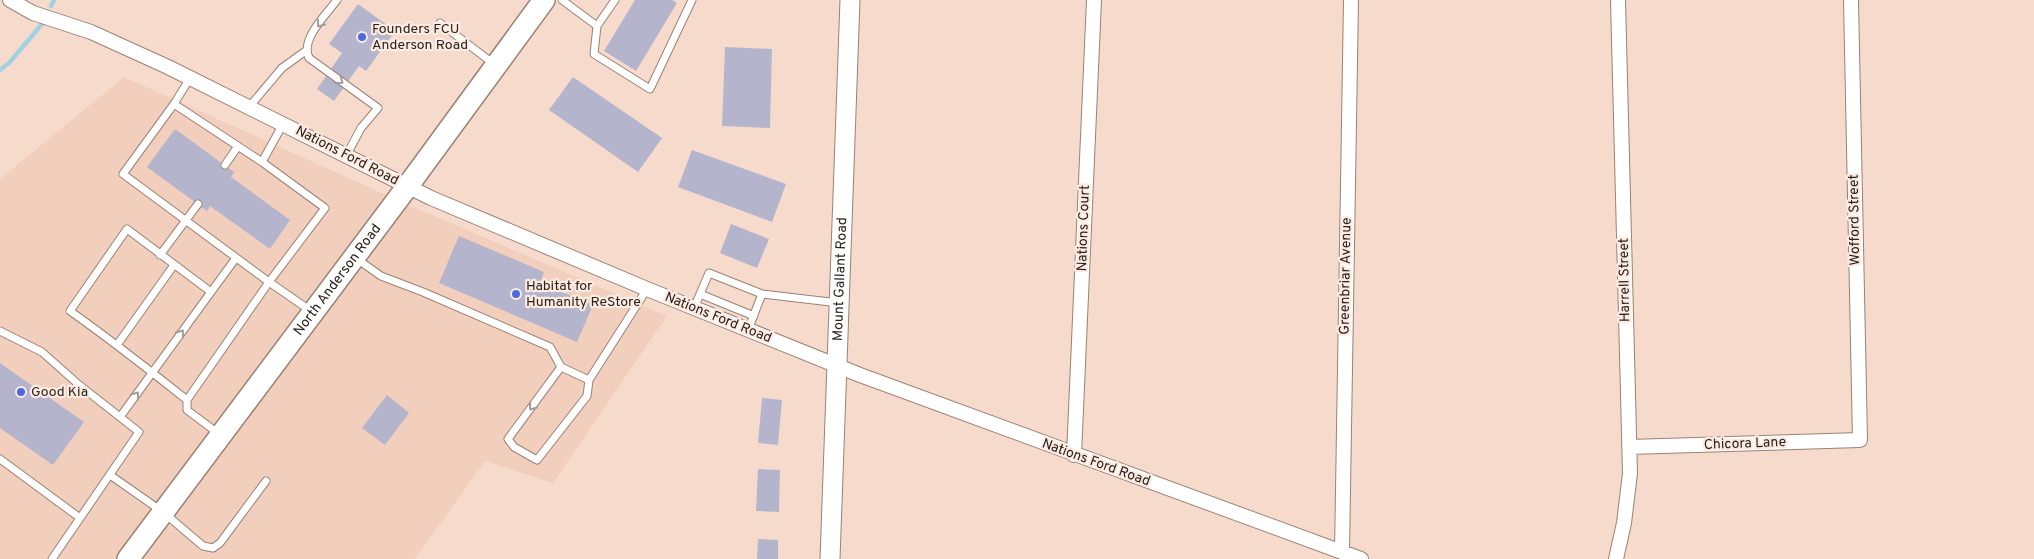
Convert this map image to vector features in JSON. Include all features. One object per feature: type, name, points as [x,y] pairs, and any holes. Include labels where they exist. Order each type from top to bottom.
[{"type":"main road","name":"North Anderson Road","points":[[128,559],[407,187],[544,0]]},
{"type":"street","name":"Nations Ford Road","points":[[10,0],[33,13],[91,32],[190,78],[407,187],[647,289],[838,366],[1074,455],[1361,559]]},
{"type":"street","name":"Mount Gallant Road","points":[[830,559],[850,0]]},
{"type":"street","name":"Nations Court","points":[[1074,455],[1094,0]]},
{"type":"street","name":"Greenbriar Avenue","points":[[1342,552],[1351,0]]},
{"type":"street","name":"Harrell Street","points":[[1616,559],[1624,523],[1630,473],[1618,0]]},
{"type":"street","name":"Wofford Street","points":[[1851,0],[1860,440]]},
{"type":"street","name":"Chicora Lane","points":[[1629,448],[1860,440]]},
{"type":"lane","points":[[337,0],[312,36],[307,50],[309,58],[378,108],[361,128],[346,156]]},
{"type":"lane","points":[[562,0],[597,26]]},
{"type":"lane","points":[[615,0],[597,26],[594,54],[650,89],[692,0]]},
{"type":"lane","points":[[440,23],[496,66]]},
{"type":"lane","points":[[249,107],[282,68],[307,50]]},
{"type":"lane","points":[[190,78],[174,104],[123,174],[268,282],[313,313]]},
{"type":"lane","points":[[174,104],[262,162],[324,208],[268,282],[186,400],[187,410],[221,436]]},
{"type":"lane","points":[[262,162],[283,124]]},
{"type":"lane","points":[[225,165],[238,146]]},
{"type":"lane","points":[[160,255],[198,204]]},
{"type":"lane","points":[[186,400],[117,345],[70,311],[127,229],[211,292]]},
{"type":"lane","points":[[354,257],[381,276],[423,292],[550,347],[561,368],[589,380]]},
{"type":"lane","points":[[120,417],[236,258]]},
{"type":"lane","points":[[117,345],[174,265]]},
{"type":"lane","points":[[694,308],[709,273],[762,294],[840,303]]},
{"type":"lane","points":[[561,368],[508,439],[514,447],[538,460],[587,396],[589,380],[647,289]]},
{"type":"lane","points":[[700,294],[754,316]]},
{"type":"lane","points":[[748,330],[762,294]]},
{"type":"lane","points":[[0,331],[42,352],[78,384],[139,432],[52,559]]},
{"type":"lane","points":[[0,459],[80,518]]},
{"type":"lane","points":[[110,475],[163,512],[198,542],[213,548],[220,544],[266,481]]},
{"type":"shaded area","points":[[124,77],[420,210],[667,316],[553,483],[485,461],[415,559],[0,559],[0,179]]},
{"type":"building","points":[[635,0],[672,0],[677,3],[636,71],[604,51]]},
{"type":"building","name":"Founders FCU Anderson Road","points":[[358,4],[395,31],[366,71],[359,66],[334,101],[317,89],[342,53],[329,44]]},
{"type":"building","points":[[725,47],[772,49],[770,128],[722,126]]},
{"type":"building","points":[[573,77],[662,138],[638,172],[549,110]]},
{"type":"building","points":[[175,129],[234,172],[231,177],[290,220],[270,249],[210,206],[207,211],[147,167]]},
{"type":"building","points":[[692,150],[786,184],[772,222],[678,187]]},
{"type":"building","points":[[731,224],[769,239],[757,268],[720,253]]},
{"type":"building","name":"Habitat for Humanity ReStore","points":[[459,236],[544,272],[540,283],[593,305],[577,342],[439,283]]},
{"type":"building","name":"Good Kia","points":[[0,363],[84,422],[53,465],[0,428]]},
{"type":"building","points":[[387,395],[409,413],[385,445],[362,428]]},
{"type":"building","points":[[762,398],[782,400],[778,445],[758,443]]},
{"type":"building","points":[[758,469],[780,470],[779,512],[756,511]]},
{"type":"building","points":[[758,539],[778,540],[778,559],[757,559]]},
{"type":"waterway","points":[[51,6],[54,0]]},
{"type":"waterway","points":[[0,70],[9,63],[42,24]]},
{"type":"place","name":"Founders FCU Anderson Road","points":[[362,37]]},
{"type":"place","name":"Habitat for Humanity ReStore","points":[[516,294]]},
{"type":"place","name":"Good Kia","points":[[21,392]]}]
